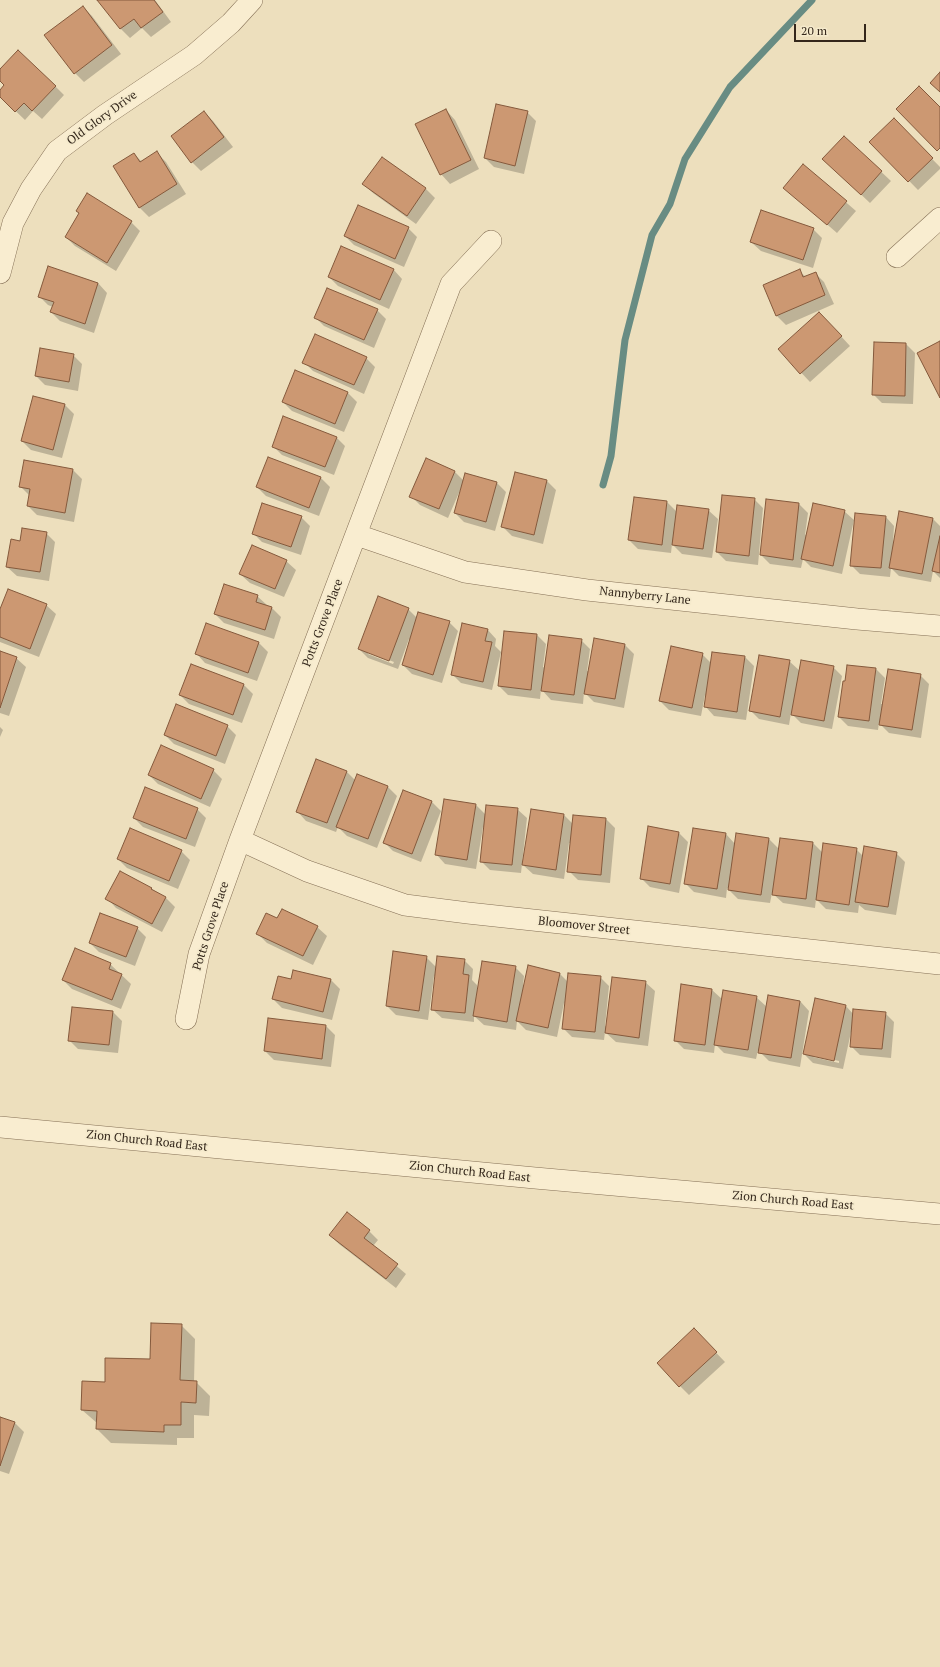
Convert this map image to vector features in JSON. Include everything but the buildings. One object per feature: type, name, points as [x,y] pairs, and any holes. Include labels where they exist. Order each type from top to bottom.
[{"type":"street","name":"Old Glory Drive","points":[[0,273],[13,223],[31,189],[57,151],[105,115],[194,55],[231,23],[252,0]]},
{"type":"street","points":[[897,257],[940,218]]},
{"type":"street","name":"Potts Grove Place","points":[[186,1019],[199,954],[240,840],[451,284],[490,240]]},
{"type":"street","name":"Nannyberry Lane","points":[[357,535],[465,572],[595,591],[849,618],[940,626]]},
{"type":"street","name":"Bloomover Street","points":[[240,840],[307,871],[405,905],[940,964]]},
{"type":"street","name":"Zion Church Road East","points":[[0,1127],[535,1178],[940,1214]]},
{"type":"waterway","points":[[603,485],[611,456],[625,340],[652,235],[670,204],[685,159],[730,87],[812,0]]}]
